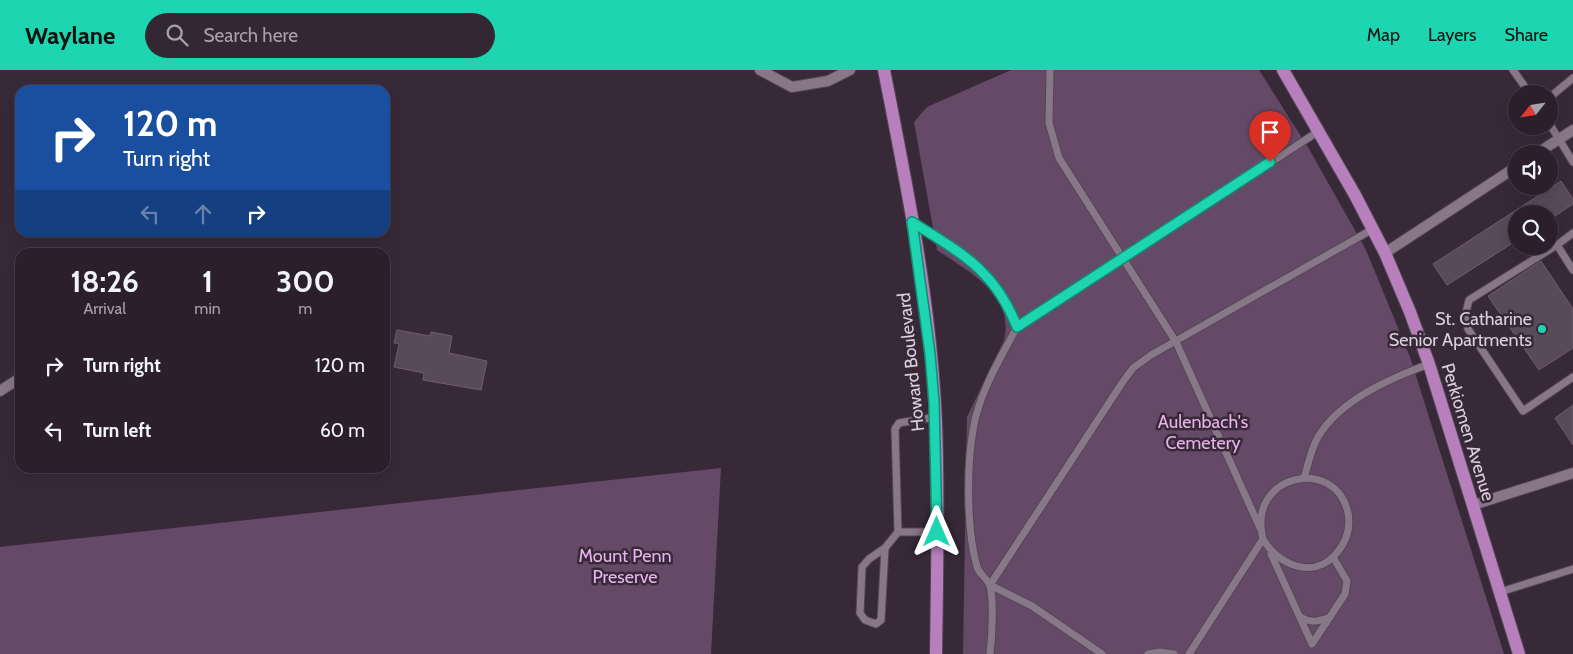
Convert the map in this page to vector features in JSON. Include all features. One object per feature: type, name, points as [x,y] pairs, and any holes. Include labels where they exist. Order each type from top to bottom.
[{"type":"main road","name":"Howard Boulevard","points":[[884,70],[912,222],[930,354],[936,418],[936,654]]},
{"type":"main road","name":"Perkiomen Avenue","points":[[1283,70],[1319,131],[1385,253],[1429,364],[1519,654]]},
{"type":"street","points":[[760,70],[792,87],[823,82],[850,70]]},
{"type":"street","points":[[1550,145],[1573,130]]},
{"type":"street","points":[[1385,253],[1508,172]]},
{"type":"street","points":[[0,391],[15,381]]},
{"type":"street","points":[[1473,505],[1573,474]]},
{"type":"lane","points":[[1050,70],[1050,123],[1059,158],[1176,342],[1260,528],[1263,539],[1312,644],[1345,594],[1347,581],[1333,557]]},
{"type":"lane","points":[[1513,70],[1524,85]]},
{"type":"lane","points":[[1558,90],[1573,78]]},
{"type":"lane","points":[[1102,654],[1032,606],[990,585],[978,569],[970,516],[970,464],[976,416],[998,361],[1017,327],[1319,131]]},
{"type":"lane","points":[[1556,135],[1573,162]]},
{"type":"lane","points":[[912,222],[964,255],[986,274],[1000,291],[1017,327]]},
{"type":"lane","points":[[990,654],[992,632],[990,585],[1133,368],[1373,229]]},
{"type":"lane","points":[[1558,244],[1573,233]]},
{"type":"lane","points":[[1558,247],[1573,270]]},
{"type":"lane","points":[[1541,255],[1469,300],[1466,312],[1468,329],[1523,411],[1573,377]]},
{"type":"lane","points":[[1304,478],[1317,439],[1330,420],[1350,403],[1404,374],[1429,364]]},
{"type":"lane","points":[[885,548],[881,620],[876,624],[864,620],[860,613],[862,567],[869,559],[885,548],[898,532],[894,429],[899,423],[936,418]]},
{"type":"lane","points":[[1260,528],[1260,513],[1266,499],[1276,488],[1289,480],[1304,478],[1318,480],[1330,486],[1340,495],[1347,507],[1348,534],[1342,547],[1333,557],[1321,564],[1308,567],[1294,566],[1281,561],[1270,552]]},
{"type":"lane","points":[[898,532],[937,532]]},
{"type":"lane","points":[[1189,654],[1263,539]]},
{"type":"lane","points":[[1500,592],[1573,569]]},
{"type":"lane","points":[[1299,617],[1307,621],[1314,621],[1331,616]]},
{"type":"lane","points":[[1148,654],[1160,652],[1174,654]]},
{"type":"green space","name":"Aulenbach's Cemetery","points":[[1011,70],[1259,70],[1309,149],[1366,250],[1410,357],[1504,654],[963,654],[967,417],[1004,340],[1006,324],[1003,310],[987,286],[937,250],[914,122],[927,107]]},
{"type":"green space","name":"Mount Penn Preserve","points":[[721,468],[711,654],[0,654],[0,547]]},
{"type":"building","points":[[1561,181],[1573,199],[1573,204],[1558,214],[1558,205],[1524,205],[1539,195],[1558,195],[1558,183]]},
{"type":"building","points":[[1508,215],[1508,246],[1447,285],[1433,264]]},
{"type":"building","name":"St. Catharine Senior Apartments","points":[[1541,261],[1573,309],[1573,348],[1539,370],[1488,296]]},
{"type":"building","points":[[397,330],[430,336],[431,332],[452,336],[449,353],[487,361],[481,390],[423,380],[424,373],[394,367],[399,344],[394,343]]},
{"type":"building","points":[[1573,405],[1573,445],[1555,418]]},
{"type":"place","name":"St. Catharine Senior Apartments","points":[[1542,329]]},
{"type":"route","points":[[937,532],[936,422],[930,354],[912,222],[964,255],[986,274],[1000,291],[1017,327],[1270,162]]}]
